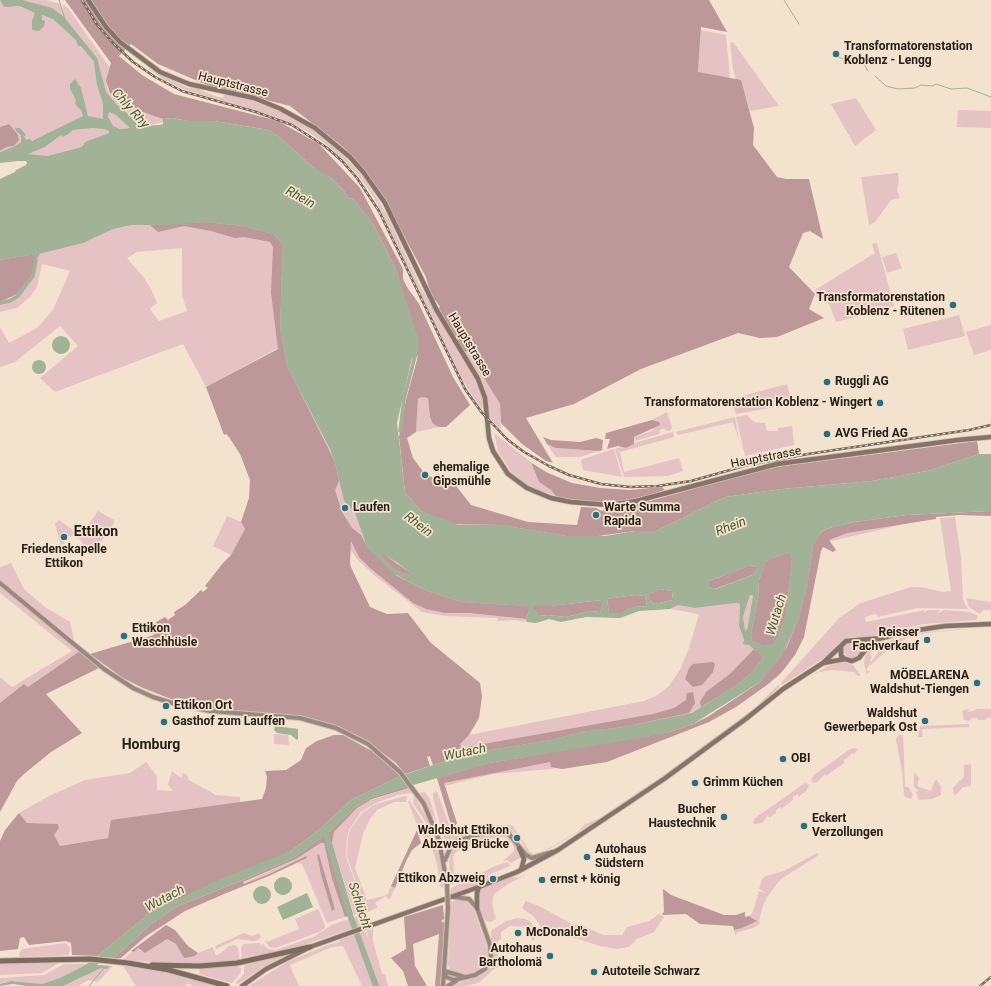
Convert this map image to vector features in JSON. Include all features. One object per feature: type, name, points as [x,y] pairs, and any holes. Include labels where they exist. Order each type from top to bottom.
[{"type":"highway","points":[[135,965],[194,966],[237,963],[310,947]]},
{"type":"highway","points":[[0,961],[90,959],[128,963],[169,970],[227,986]]},
{"type":"main road","name":"Hauptstrasse","points":[[88,0],[106,27],[120,42],[160,72],[189,84],[254,98],[281,109],[315,128],[350,157],[384,203],[436,309],[478,379],[485,398],[489,438],[493,451],[508,474],[527,488],[546,496],[571,502],[590,505],[614,505],[636,501],[777,464],[991,437]]},
{"type":"main road","points":[[0,583],[104,669],[133,688],[163,701],[193,708],[280,715],[321,723],[336,728],[362,741],[393,765],[420,798],[432,820],[441,846],[447,884],[448,908],[443,986]]},
{"type":"main road","points":[[242,986],[266,969],[310,947],[480,887],[516,872],[558,850],[664,779],[732,730],[783,689],[823,663],[848,640],[882,638],[932,628],[991,624]]},
{"type":"main road","points":[[823,663],[845,659],[854,660],[882,638]]},
{"type":"main road","points":[[858,640],[863,645],[863,652]]},
{"type":"main road","points":[[841,647],[840,653],[845,659]]},
{"type":"main road","points":[[441,846],[452,844],[480,834],[499,831],[508,833],[526,855],[535,858],[558,850]]},
{"type":"main road","points":[[444,862],[452,844]]},
{"type":"main road","points":[[516,872],[524,859],[520,848]]},
{"type":"main road","points":[[448,986],[465,977],[479,973],[485,968],[491,957],[490,945],[477,908],[477,893],[480,887]]},
{"type":"main road","points":[[454,897],[469,899],[477,908]]},
{"type":"main road","points":[[444,972],[465,977]]},
{"type":"main road","points":[[444,972],[446,978],[449,980],[458,980]]},
{"type":"shaded area","points":[[0,0],[46,0],[60,4],[63,10],[63,5],[68,8],[110,68],[107,87],[110,93],[122,103],[128,102],[140,111],[163,119],[164,122],[151,125],[148,124],[147,120],[141,120],[141,122],[138,123],[142,126],[120,129],[83,116],[39,139],[21,142],[15,146],[0,152],[7,147],[14,146],[9,124],[0,127]]},
{"type":"shaded area","points":[[65,0],[709,0],[727,32],[701,27],[698,72],[741,80],[754,128],[753,145],[777,177],[786,179],[809,179],[823,239],[810,231],[803,233],[789,267],[815,294],[809,309],[824,318],[777,337],[760,338],[738,333],[641,369],[574,404],[526,418],[553,463],[546,461],[522,444],[501,423],[500,404],[468,352],[464,351],[438,308],[440,307],[436,301],[432,299],[426,277],[390,210],[361,166],[343,147],[290,106],[207,85],[158,64],[131,44],[119,56],[142,75],[174,94],[278,121],[319,144],[360,188],[403,269],[403,279],[407,287],[419,304],[453,377],[470,405],[446,427],[439,427],[433,424],[430,417],[428,398],[422,397],[418,399],[416,432],[407,438],[413,458],[425,474],[440,481],[453,482],[471,505],[528,522],[577,525],[581,507],[596,508],[602,511],[606,508],[650,501],[768,468],[977,441],[979,454],[927,471],[872,481],[782,489],[725,497],[656,531],[635,531],[590,537],[567,536],[501,525],[453,524],[421,511],[405,492],[399,437],[406,400],[418,356],[397,272],[374,225],[353,199],[348,198],[344,191],[330,177],[313,167],[278,136],[269,130],[214,121],[189,121],[172,118],[163,119],[140,111],[131,105],[134,100],[124,101],[110,93],[106,80],[111,63]]},
{"type":"shaded area","points":[[701,30],[726,35],[730,78],[698,73]]},
{"type":"shaded area","points":[[733,42],[779,106],[750,111],[741,81],[736,80],[733,69],[730,43]]},
{"type":"shaded area","points":[[149,69],[188,88],[198,89],[223,98],[224,95],[241,97],[272,107],[309,127],[342,153],[367,182],[388,217],[421,288],[475,376],[483,398],[482,411],[458,373],[377,203],[367,187],[353,170],[326,144],[305,130],[270,115],[186,90],[166,81]]},
{"type":"shaded area","points":[[856,98],[876,130],[855,146],[831,104]]},
{"type":"shaded area","points":[[958,110],[991,111],[991,128],[957,127]]},
{"type":"shaded area","points":[[9,124],[18,135],[19,140],[14,146],[7,147],[0,151],[0,127]]},
{"type":"shaded area","points":[[93,128],[104,129],[109,131],[109,133],[85,142],[82,147],[47,156],[27,154],[45,147],[61,135],[62,137],[73,130]]},
{"type":"shaded area","points":[[898,173],[899,181],[897,190],[900,198],[891,200],[875,222],[869,225],[861,177]]},
{"type":"shaded area","points":[[288,208],[371,505],[712,550],[940,516],[818,544],[796,652],[621,754],[551,769],[493,774],[440,787],[429,754],[461,742],[469,735],[644,701],[656,696],[668,687],[680,670],[689,648],[699,614],[670,609],[678,605],[695,608],[736,603],[740,604],[739,626],[746,646],[765,568],[499,616],[526,619],[527,622],[513,620],[497,621],[498,618],[445,616],[422,612],[374,575],[357,559],[350,549],[276,349],[206,387],[183,344],[55,392],[40,378],[78,346],[60,326],[15,362],[0,367],[0,327],[9,343],[37,328],[53,310],[70,271],[42,264],[37,287],[30,297],[17,308],[0,312],[0,302],[17,294],[0,298],[0,225]],"holes":[[[182,248],[182,295],[187,311],[159,321],[150,309],[157,303],[151,289],[127,258],[137,252]]]},
{"type":"shaded area","points":[[206,222],[243,226],[273,234],[283,244],[280,328],[287,366],[335,462],[339,481],[335,490],[342,512],[352,528],[361,535],[367,547],[397,576],[424,590],[461,602],[528,606],[529,611],[526,619],[470,613],[445,613],[426,609],[413,603],[370,568],[359,557],[351,541],[350,565],[370,607],[387,614],[408,613],[431,643],[480,683],[482,696],[479,718],[469,735],[460,744],[461,748],[653,714],[674,708],[686,700],[687,693],[693,692],[695,703],[689,713],[623,727],[581,732],[551,740],[467,754],[433,765],[430,756],[427,757],[430,766],[405,774],[396,763],[368,742],[336,726],[300,716],[208,708],[176,701],[143,688],[123,678],[90,654],[154,635],[153,629],[156,622],[165,617],[168,620],[175,615],[174,612],[185,605],[201,590],[203,592],[208,588],[205,586],[231,555],[245,529],[241,522],[249,498],[250,480],[240,454],[229,437],[226,434],[224,435],[206,387],[278,349],[271,293],[273,247],[270,242],[244,237],[235,238],[211,231],[184,226],[158,232],[150,225]]},
{"type":"shaded area","points":[[877,243],[894,306],[836,322],[829,304],[816,297],[815,290],[875,253],[872,244]]},
{"type":"shaded area","points":[[896,253],[902,268],[887,273],[882,257]]},
{"type":"shaded area","points":[[36,254],[32,275],[17,294],[0,302],[0,260]]},
{"type":"shaded area","points":[[959,315],[965,336],[908,350],[903,329]]},
{"type":"shaded area","points":[[991,325],[991,350],[974,355],[966,332]]},
{"type":"shaded area","points":[[464,351],[468,352],[500,404],[501,430],[489,418],[488,404],[483,384]]},
{"type":"shaded area","points":[[787,384],[792,404],[736,414],[731,399]]},
{"type":"shaded area","points":[[422,397],[428,398],[430,417],[433,424],[439,427],[416,432],[418,399]]},
{"type":"shaded area","points":[[667,412],[672,427],[671,430],[666,431],[665,429],[661,429],[659,434],[635,441],[634,437],[652,431],[659,422],[652,420]]},
{"type":"shaded area","points":[[747,415],[754,422],[765,423],[767,431],[778,431],[778,428],[792,426],[794,445],[745,456],[736,417]]},
{"type":"shaded area","points":[[735,417],[739,441],[733,422],[678,435],[676,432]]},
{"type":"shaded area","points":[[652,420],[659,422],[660,425],[634,437],[634,444],[626,448],[618,446],[607,449],[610,439],[605,439],[606,433]]},
{"type":"shaded area","points":[[673,432],[674,437],[620,452],[624,472],[679,458],[683,471],[668,476],[624,477],[615,449],[621,447],[626,448],[634,443]]},
{"type":"shaded area","points":[[494,433],[532,463],[539,482],[551,490],[556,496],[527,486],[511,472],[498,451]]},
{"type":"shaded area","points":[[543,437],[551,440],[580,442],[596,438],[603,440],[602,450],[599,451],[556,448],[547,444]]},
{"type":"shaded area","points":[[547,444],[556,448],[599,451],[580,457],[556,457]]},
{"type":"shaded area","points":[[614,449],[622,477],[583,470],[581,461],[583,459]]},
{"type":"shaded area","points":[[532,463],[546,472],[572,483],[600,488],[630,490],[662,487],[665,490],[640,498],[614,503],[592,504],[566,499],[556,496],[551,490],[539,482]]},
{"type":"shaded area","points":[[98,511],[114,520],[114,523],[101,542],[95,548],[91,549],[84,546],[79,538]]},
{"type":"shaded area","points":[[991,511],[991,516],[959,515],[936,517],[936,519],[847,533],[829,540],[836,550],[833,552],[823,547],[821,551],[804,637],[795,655],[781,673],[767,685],[736,707],[709,722],[607,762],[562,769],[551,767],[550,762],[444,783],[457,823],[455,826],[458,831],[455,831],[452,828],[437,778],[489,763],[670,732],[693,724],[709,716],[760,682],[787,647],[798,620],[807,588],[813,546],[821,532],[829,528],[855,522],[907,515]]},
{"type":"shaded area","points":[[227,516],[241,522],[245,529],[231,555],[213,546]]},
{"type":"shaded area","points":[[955,517],[961,557],[963,600],[968,609],[917,608],[878,617],[876,614],[865,617],[866,622],[925,610],[924,613],[928,610],[940,610],[937,614],[944,610],[969,612],[978,616],[976,620],[924,624],[867,637],[849,637],[842,640],[827,656],[782,685],[781,683],[839,618],[861,603],[911,587],[921,587],[943,592],[951,591],[940,518]]},
{"type":"shaded area","points":[[59,520],[77,533],[76,535],[74,533],[71,537],[62,533],[61,536],[65,544],[61,545],[55,524]]},
{"type":"shaded area","points":[[380,552],[409,572],[410,576],[397,571],[388,564],[381,556]]},
{"type":"shaded area","points":[[784,554],[790,554],[792,559],[786,615],[775,643],[763,646],[752,641],[751,635],[758,599],[759,580],[766,561]]},
{"type":"shaded area","points":[[11,563],[24,589],[45,607],[70,622],[74,640],[0,580],[0,567]]},
{"type":"shaded area","points":[[749,566],[758,567],[755,574],[715,589],[709,587],[709,581]]},
{"type":"shaded area","points":[[0,586],[80,651],[28,687],[24,685],[0,703],[0,677],[12,687],[72,651],[0,593]]},
{"type":"shaded area","points":[[659,589],[672,591],[673,600],[654,604],[650,600],[650,594]]},
{"type":"shaded area","points":[[635,595],[645,596],[647,606],[633,607],[622,613],[609,613],[607,599]]},
{"type":"shaded area","points":[[750,595],[753,596],[747,630],[745,630],[743,617]]},
{"type":"shaded area","points":[[966,598],[991,602],[991,610],[983,610],[980,614],[969,607]]},
{"type":"shaded area","points":[[602,600],[600,612],[590,611],[566,617],[549,615],[538,616],[532,606],[550,606]]},
{"type":"shaded area","points":[[977,628],[927,633],[912,636],[893,645],[882,646],[870,653],[872,657],[870,660],[871,662],[884,647],[891,647],[867,668],[867,671],[870,671],[867,674],[864,664],[865,656],[870,650],[885,642],[927,632]]},
{"type":"shaded area","points":[[852,640],[858,643],[861,649],[858,655],[852,658],[846,655],[843,649],[846,643]]},
{"type":"shaded area","points":[[754,649],[761,655],[761,660],[753,671],[737,685],[701,707],[700,702],[706,692],[730,674]]},
{"type":"shaded area","points":[[80,651],[99,668],[46,694],[82,733],[51,752],[24,774],[17,781],[0,812],[0,703],[24,684],[28,687]]},
{"type":"shaded area","points":[[713,662],[715,664],[713,672],[702,685],[693,687],[685,679],[689,668],[693,664]]},
{"type":"shaded area","points":[[843,662],[853,665],[861,676],[855,675],[856,673],[853,672],[833,670],[819,672],[807,678],[828,666]]},
{"type":"shaded area","points":[[779,684],[779,687],[758,707],[662,778],[602,818],[539,855],[531,856],[528,854],[520,838],[507,824],[513,826],[530,852],[533,854],[544,851],[579,831],[584,825],[600,818],[661,777],[756,707]]},
{"type":"shaded area","points":[[969,709],[968,712],[976,709],[991,709],[991,717],[986,718],[985,720],[977,720],[978,718],[972,718],[970,721],[964,720],[962,711]]},
{"type":"shaded area","points":[[969,724],[969,727],[922,729],[923,737],[918,737],[920,726]]},
{"type":"shaded area","points":[[274,734],[288,735],[289,745],[274,744]]},
{"type":"shaded area","points":[[334,735],[343,735],[377,754],[400,776],[351,800],[321,828],[291,851],[151,912],[97,956],[72,955],[71,943],[66,941],[29,945],[24,937],[20,938],[18,949],[0,951],[0,841],[5,830],[19,813],[27,823],[58,824],[59,828],[54,835],[60,846],[108,838],[111,820],[262,799],[266,788],[267,777],[265,771],[286,770],[301,760],[306,748],[317,741]]},
{"type":"shaded area","points":[[898,735],[903,735],[905,787],[908,787],[913,794],[911,799],[904,796],[902,772],[896,739]]},
{"type":"shaded area","points":[[856,748],[857,750],[854,755],[854,753],[850,755],[850,758],[849,756],[844,760],[844,763],[826,776],[825,774],[817,782],[813,783],[811,780],[814,775],[850,749]]},
{"type":"shaded area","points":[[146,762],[157,776],[157,790],[173,791],[168,785],[172,771],[181,778],[183,773],[187,775],[189,780],[216,795],[240,797],[240,802],[108,838],[60,846],[54,835],[59,828],[58,824],[27,823],[19,813],[49,796],[85,780],[130,773]]},
{"type":"shaded area","points":[[971,764],[971,786],[963,787],[957,794],[954,795],[953,788],[960,780],[962,780],[964,776],[964,765]]},
{"type":"shaded area","points":[[914,772],[919,778],[917,786],[931,791],[935,780],[937,780],[941,787],[941,795],[932,799],[919,800],[916,792],[918,790],[914,787]]},
{"type":"shaded area","points":[[805,783],[809,785],[806,791],[798,797],[798,794],[793,797],[793,800],[781,809],[781,807],[776,810],[776,813],[769,818],[768,815],[762,823],[753,823],[755,818]]},
{"type":"shaded area","points":[[408,786],[409,788],[372,799],[357,808],[334,832],[332,843],[353,914],[345,917],[332,879],[324,843],[321,843],[296,859],[243,882],[244,884],[269,874],[306,856],[307,858],[269,876],[185,911],[145,937],[121,958],[114,958],[150,925],[176,907],[295,857],[329,832],[355,807],[372,797]]},
{"type":"shaded area","points":[[409,788],[413,793],[397,795],[376,803],[361,812],[350,828],[347,837],[346,857],[364,906],[363,911],[354,915],[332,843],[334,832],[357,808],[368,801]]},
{"type":"shaded area","points":[[437,791],[453,833],[456,834],[498,825],[507,825],[514,832],[513,834],[498,829],[450,840],[444,839],[433,798],[433,793]]},
{"type":"shaded area","points":[[425,792],[430,799],[440,835],[436,822],[420,793]]},
{"type":"shaded area","points":[[414,795],[428,820],[438,845],[431,830],[413,803]]},
{"type":"shaded area","points":[[405,796],[407,797],[406,802],[394,802],[377,810],[370,819],[363,834],[355,868],[367,900],[387,895],[391,886],[395,888],[389,900],[386,896],[375,903],[378,907],[366,913],[365,906],[347,857],[348,837],[351,828],[362,813],[376,804]]},
{"type":"shaded area","points":[[409,800],[429,831],[436,850],[440,853],[444,882],[443,888],[440,886],[437,864],[432,848],[420,832],[408,802]]},
{"type":"shaded area","points":[[417,830],[421,843],[412,850],[395,888],[391,886]]},
{"type":"shaded area","points":[[497,834],[506,835],[512,840],[521,857],[511,863],[507,860],[503,861],[514,851],[514,846],[507,838],[501,837],[487,839],[466,847],[456,852],[453,857],[454,873],[458,882],[451,885],[449,862],[452,851],[463,844],[480,837]]},
{"type":"shaded area","points":[[321,843],[324,843],[332,879],[345,917],[327,923],[302,864],[297,863],[307,858],[306,856],[269,874],[244,884],[243,883],[296,859]],"holes":[[[319,854],[335,909],[332,910],[321,875],[317,855]]]},
{"type":"shaded area","points":[[817,853],[819,855],[781,879],[767,897],[759,920],[760,924],[753,928],[738,932],[735,935],[734,930],[742,928],[756,920],[749,916],[752,914],[759,891],[767,894],[759,889],[762,879],[766,876],[784,871]]},
{"type":"shaded area","points":[[319,854],[335,909],[332,911],[321,875],[317,855]]},
{"type":"shaded area","points":[[508,862],[510,866],[488,875],[489,880],[451,896],[451,888],[495,866]]},
{"type":"shaded area","points":[[529,873],[508,884],[494,894],[492,903],[496,919],[491,922],[486,921],[482,916],[478,901],[479,892],[481,889],[513,876],[517,878]]},
{"type":"shaded area","points":[[663,889],[671,895],[724,915],[736,915],[745,912],[745,917],[749,916],[757,921],[734,930],[733,926],[700,924],[686,914],[662,915],[664,911]]},
{"type":"shaded area","points":[[460,899],[472,904],[488,950],[487,961],[483,966],[478,971],[467,974],[451,972],[448,965],[451,902]]},
{"type":"shaded area","points":[[526,901],[539,906],[574,925],[579,924],[603,935],[622,935],[627,927],[649,921],[659,914],[664,917],[654,932],[637,939],[629,947],[617,949],[600,946],[562,934],[548,931],[547,933],[541,932],[540,925],[534,917],[522,908]]},
{"type":"shaded area","points":[[443,905],[444,919],[441,921],[445,923],[440,986],[435,986],[439,934],[413,944],[415,966],[427,986],[408,986],[403,971],[391,958],[406,949],[404,917]]},
{"type":"shaded area","points":[[318,909],[325,928],[319,932],[275,948],[269,947],[265,941],[266,940],[267,942],[299,929],[295,919]]},
{"type":"shaded area","points":[[363,914],[370,923],[285,951],[244,957],[245,960],[242,960],[241,948],[243,944],[260,943],[262,947],[262,943],[268,949],[276,950],[313,937],[332,925]]},
{"type":"shaded area","points":[[518,918],[531,922],[535,931],[534,940],[532,940],[532,934],[529,927],[510,926],[501,932],[501,939],[498,941],[498,968],[495,968],[480,982],[467,986],[451,986],[486,971],[492,958],[491,931],[506,921]]},
{"type":"shaded area","points":[[166,925],[175,930],[188,946],[198,953],[195,956],[184,958],[176,944],[167,939],[145,953],[138,948],[134,952],[131,951]]},
{"type":"shaded area","points":[[373,927],[373,941],[382,974],[385,974],[388,986],[362,986],[343,946],[332,947],[290,965],[299,986],[249,986],[287,962],[330,944],[340,942],[339,940],[365,931],[368,938],[367,930]]},
{"type":"shaded area","points":[[244,933],[252,936],[259,933],[261,937],[254,941],[237,939],[216,949],[215,946]]},
{"type":"shaded area","points":[[167,939],[195,956],[198,953],[213,947],[216,955],[218,955],[229,946],[235,945],[238,948],[240,960],[181,965],[123,959],[137,948],[145,953]]},
{"type":"shaded area","points":[[66,943],[70,948],[69,955],[20,957],[19,954],[22,949]]},
{"type":"shaded area","points":[[291,953],[263,967],[238,984],[235,983],[244,974],[244,966],[246,967],[244,963]]},
{"type":"shaded area","points":[[59,963],[42,973],[0,975],[0,964]]},
{"type":"shaded area","points":[[64,964],[87,964],[60,978],[42,984],[11,981],[0,984],[0,978],[44,975]]},
{"type":"shaded area","points":[[238,965],[238,967],[241,968],[240,974],[232,983],[199,974],[200,969]]},
{"type":"shaded area","points":[[110,966],[113,966],[98,982],[88,980],[78,986],[63,986],[101,968],[107,969]]},
{"type":"shaded area","points":[[123,966],[160,971],[212,983],[216,986],[193,986],[187,983],[186,986],[136,986]]},
{"type":"water","name":"Rhein","points":[[0,0],[22,0],[52,8],[63,16],[97,58],[106,92],[117,105],[142,126],[160,125],[163,124],[163,119],[172,118],[189,121],[214,121],[269,130],[278,136],[313,167],[330,177],[344,191],[348,198],[353,199],[374,225],[397,272],[418,338],[418,356],[412,358],[397,423],[405,492],[421,511],[458,525],[501,525],[567,536],[605,536],[635,531],[656,531],[725,497],[782,489],[872,481],[927,471],[979,454],[991,454],[991,511],[907,515],[855,522],[829,528],[821,532],[813,546],[807,588],[798,620],[782,656],[760,682],[693,724],[670,732],[646,737],[489,763],[372,797],[355,807],[329,832],[329,837],[326,839],[324,836],[295,857],[176,907],[150,925],[114,958],[97,956],[151,912],[225,877],[291,851],[321,828],[351,800],[400,776],[467,754],[551,740],[581,732],[623,727],[692,713],[737,685],[753,671],[761,660],[761,655],[749,645],[743,644],[744,640],[739,626],[740,604],[736,603],[695,608],[678,605],[670,609],[639,611],[620,618],[586,617],[561,622],[549,619],[536,623],[527,622],[526,619],[529,611],[527,606],[461,602],[424,590],[391,572],[367,547],[355,512],[344,501],[335,462],[330,449],[287,366],[280,328],[283,244],[273,234],[243,226],[206,222],[169,225],[131,225],[113,229],[83,243],[43,253],[0,260],[0,179],[15,172],[27,163],[26,161],[18,161],[0,163],[0,152],[21,142],[21,135],[15,128],[20,128],[26,135],[24,137],[26,140],[30,139],[32,141],[83,116],[81,110],[75,104],[76,100],[70,89],[70,84],[75,79],[81,88],[88,116],[103,119],[103,103],[97,85],[94,62],[81,46],[78,46],[76,40],[53,19],[42,15],[42,20],[45,21],[44,26],[39,31],[32,30],[32,21],[35,13],[20,6],[4,7]],"holes":[[[109,112],[116,115],[130,128],[120,129],[113,126],[108,117]],[[93,128],[109,131],[109,133],[85,142],[82,147],[47,156],[28,154],[45,147],[61,135],[62,137],[73,130]],[[380,553],[397,562],[409,572],[410,576],[397,571],[388,564]],[[784,554],[790,554],[792,559],[786,615],[774,643],[763,646],[752,641],[751,635],[758,599],[759,580],[766,561]],[[749,566],[758,567],[755,574],[716,589],[709,587],[709,581]],[[659,589],[672,591],[673,600],[654,604],[650,600],[650,594]],[[635,595],[645,596],[647,606],[633,607],[622,613],[609,613],[607,599]],[[750,595],[753,596],[747,630],[745,630],[743,617]],[[602,600],[600,612],[590,611],[566,617],[549,615],[538,616],[533,606],[550,606]]]},
{"type":"water","points":[[57,336],[65,336],[70,341],[68,352],[65,354],[57,354],[52,349],[52,341]]},
{"type":"water","points":[[36,360],[42,360],[46,364],[46,370],[42,374],[36,374],[32,370],[32,364]]},
{"type":"water","points":[[275,726],[298,729],[298,739],[297,740],[291,735],[277,733],[274,730]]},
{"type":"water","points":[[279,877],[287,877],[292,882],[290,893],[287,895],[279,895],[274,890],[274,882]]},
{"type":"water","points":[[258,886],[266,886],[271,891],[269,902],[266,904],[258,904],[253,899],[253,891]]},
{"type":"water","points":[[307,893],[313,907],[283,920],[277,907]]},
{"type":"water","points":[[87,964],[110,966],[107,969],[101,968],[63,986],[27,986],[13,984],[0,986],[0,984],[11,981],[42,984],[60,978]]},
{"type":"waterway","points":[[59,0],[65,19]]},
{"type":"waterway","points":[[784,0],[799,24]]},
{"type":"waterway","points":[[834,55],[852,63],[864,64],[868,71]]},
{"type":"waterway","points":[[875,76],[886,86],[898,89],[915,88],[921,85],[933,86],[936,84],[951,89],[967,88],[991,97]]},
{"type":"waterway","points":[[0,303],[10,301],[18,296],[33,276],[36,260]]},
{"type":"waterway","points":[[400,431],[404,399],[415,356]]},
{"type":"waterway","name":"Schlücht","points":[[325,831],[350,915],[376,986]]},
{"type":"waterway","name":"Wutach","points":[[86,968],[110,953]]},
{"type":"waterway","points":[[89,986],[104,968]]},
{"type":"railway","points":[[82,0],[98,26],[113,43],[133,62],[155,77],[182,91],[256,112],[292,125],[326,147],[342,161],[357,178],[379,211],[465,389],[482,413],[508,440],[524,452],[549,466],[569,475],[601,484],[630,487],[658,486],[691,481],[748,465],[808,454],[969,430],[991,425]]},
{"type":"railway","points":[[980,986],[991,977]]},
{"type":"place","name":"Transformatorenstation Koblenz - Lengg","points":[[836,54]]},
{"type":"place","name":"Transformatorenstation Koblenz - Rütenen","points":[[953,305]]},
{"type":"place","name":"Ruggli AG","points":[[827,382]]},
{"type":"place","name":"Transformatorenstation Koblenz - Wingert","points":[[880,403]]},
{"type":"place","name":"AVG Fried AG","points":[[827,434]]},
{"type":"place","name":"ehemalige Gipsmühle","points":[[425,475]]},
{"type":"place","name":"Laufen","points":[[345,508]]},
{"type":"place","name":"Warte Summa Rapida","points":[[596,515]]},
{"type":"place","name":"Friedenskapelle Ettikon","points":[[64,537]]},
{"type":"place","name":"Ettikon Waschhüsle","points":[[124,636]]},
{"type":"place","name":"Reisser Fachverkauf","points":[[927,640]]},
{"type":"place","name":"MÖBELARENA Waldshut-Tiengen","points":[[977,683]]},
{"type":"place","name":"Ettikon Ort","points":[[166,706]]},
{"type":"place","name":"Waldshut Gewerbepark Ost","points":[[925,721]]},
{"type":"place","name":"Gasthof zum Lauffen","points":[[164,722]]},
{"type":"place","name":"OBI","points":[[783,759]]},
{"type":"place","name":"Grimm Küchen","points":[[695,783]]},
{"type":"place","name":"Bucher Haustechnik","points":[[724,817]]},
{"type":"place","name":"Eckert Verzollungen","points":[[804,826]]},
{"type":"place","name":"Waldshut Ettikon Abzweig Brücke","points":[[517,838]]},
{"type":"place","name":"Autohaus Südstern","points":[[587,857]]},
{"type":"place","name":"Ettikon Abzweig","points":[[493,879]]},
{"type":"place","name":"ernst + könig","points":[[542,880]]},
{"type":"place","name":"McDonald's","points":[[518,933]]},
{"type":"place","name":"Autohaus Bartholomä","points":[[550,956]]},
{"type":"place","name":"Autoteile Schwarz","points":[[594,972]]},
{"type":"district","name":"Ettikon","points":[[96,532]]},
{"type":"district","name":"Homburg","points":[[151,745]]},
{"type":"water label","name":"Chly Rhy","points":[[130,109]]}]
